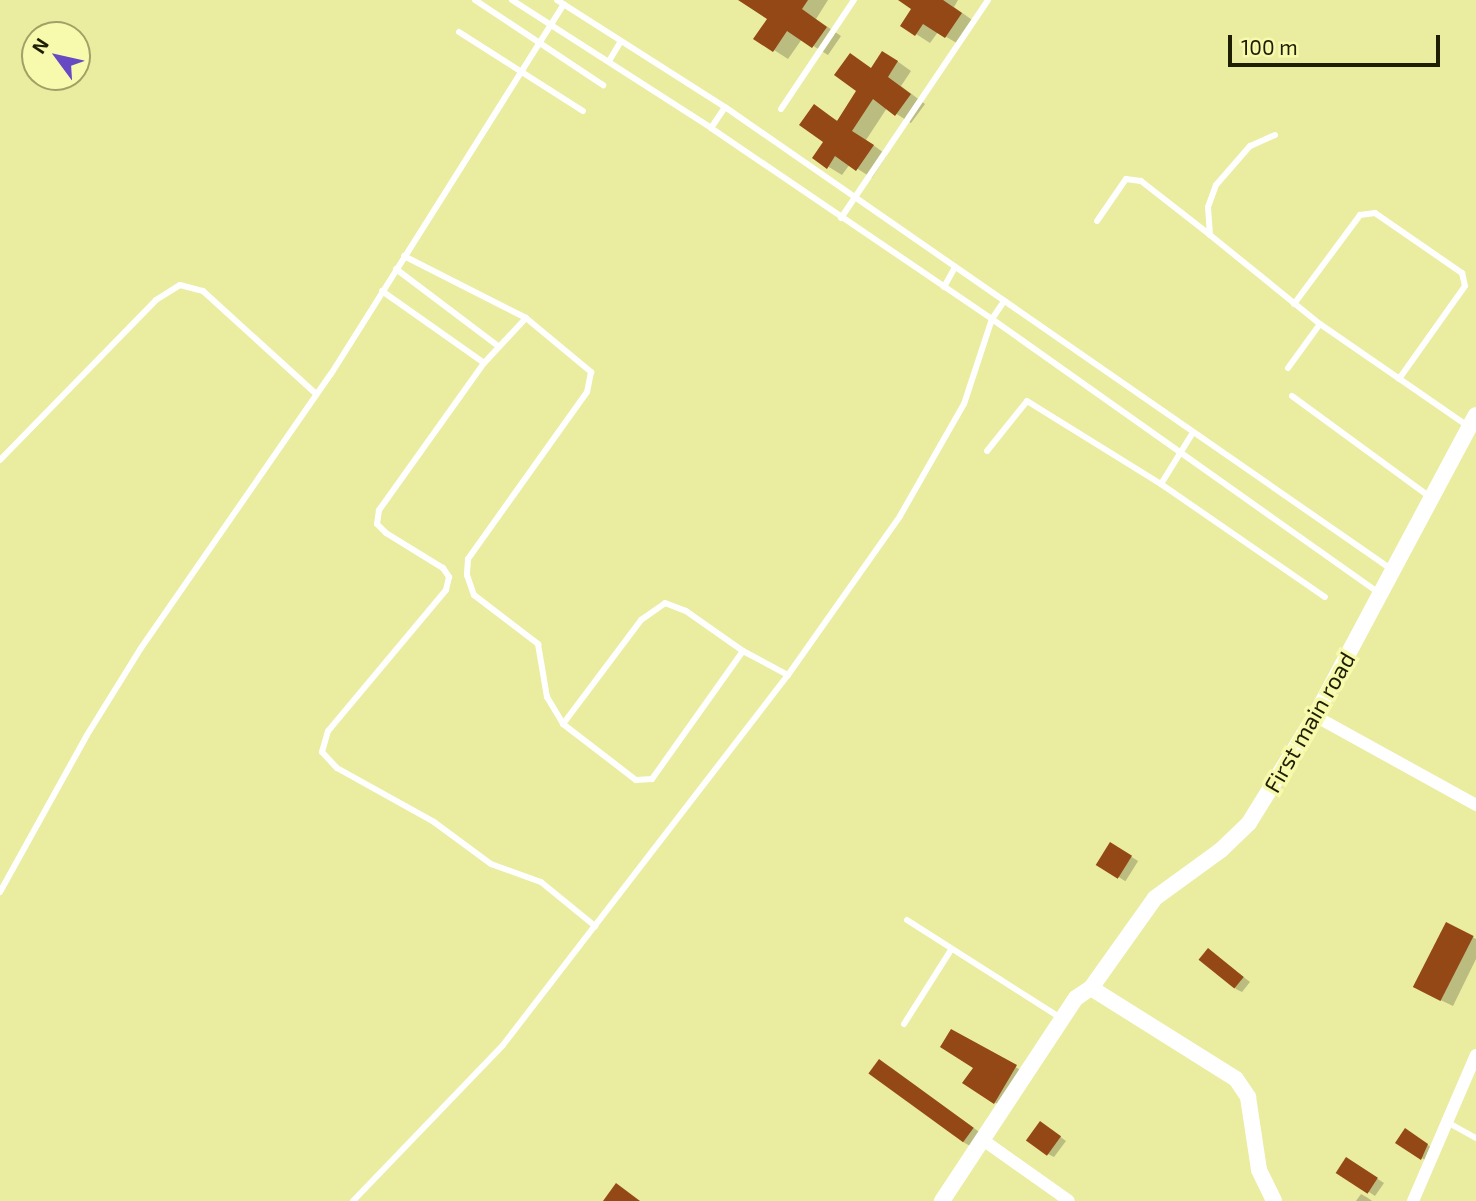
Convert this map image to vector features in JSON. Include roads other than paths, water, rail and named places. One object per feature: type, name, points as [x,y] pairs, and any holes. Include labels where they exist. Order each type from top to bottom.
[{"type":"street","name":"First main road","points":[[942,1201],[1076,998],[1091,988],[1155,898],[1171,882],[1221,850],[1249,824],[1315,716],[1473,421]]},
{"type":"street","points":[[1315,716],[1476,806]]},
{"type":"street","points":[[1091,988],[1236,1079],[1248,1097],[1259,1170],[1274,1201]]},
{"type":"street","points":[[1413,1201],[1476,1055]]},
{"type":"street","points":[[983,1140],[1069,1201]]},
{"type":"lane","points":[[512,0],[711,128],[992,319],[1179,454],[1379,593]]},
{"type":"lane","points":[[781,109],[854,0]]},
{"type":"lane","points":[[841,218],[988,0]]},
{"type":"lane","points":[[475,1],[603,85]]},
{"type":"lane","points":[[0,892],[121,681],[203,553],[316,394],[524,69],[551,25],[561,2],[725,107],[1192,434],[1394,571]]},
{"type":"lane","points":[[459,32],[524,69],[583,111]]},
{"type":"lane","points":[[608,61],[621,41]]},
{"type":"lane","points":[[711,128],[725,107]]},
{"type":"lane","points":[[1210,235],[1208,208],[1216,185],[1250,146],[1275,135]]},
{"type":"lane","points":[[1097,221],[1126,179],[1141,181],[1320,324],[1399,379],[1473,421]]},
{"type":"lane","points":[[1294,304],[1360,215],[1375,213],[1462,273],[1465,286],[1399,379]]},
{"type":"lane","points":[[404,256],[526,317],[584,363],[591,384],[468,559],[467,575],[474,595],[538,644],[547,697],[563,724],[636,780],[652,779],[743,651]]},
{"type":"lane","points":[[944,287],[955,267]]},
{"type":"lane","points":[[396,269],[498,346]]},
{"type":"lane","points":[[0,460],[156,300],[180,285],[203,291],[316,394]]},
{"type":"lane","points":[[382,291],[484,363]]},
{"type":"lane","points":[[354,1201],[503,1045],[788,675],[900,516],[964,404],[992,319],[1004,301]]},
{"type":"lane","points":[[526,317],[484,363],[376,517],[386,533],[443,568],[449,577],[446,590],[328,731],[322,752],[337,768],[434,822],[491,864],[550,887],[595,926]]},
{"type":"lane","points":[[1288,368],[1320,324]]},
{"type":"lane","points":[[1292,396],[1432,498]]},
{"type":"lane","points":[[987,452],[1027,401],[1161,484],[1325,597]]},
{"type":"lane","points":[[1161,484],[1192,434]]},
{"type":"lane","points":[[563,724],[641,620],[665,603],[686,611],[743,651],[788,675]]},
{"type":"lane","points":[[907,920],[1062,1019]]},
{"type":"lane","points":[[904,1024],[951,950]]},
{"type":"lane","points":[[1447,1122],[1476,1138]]}]
